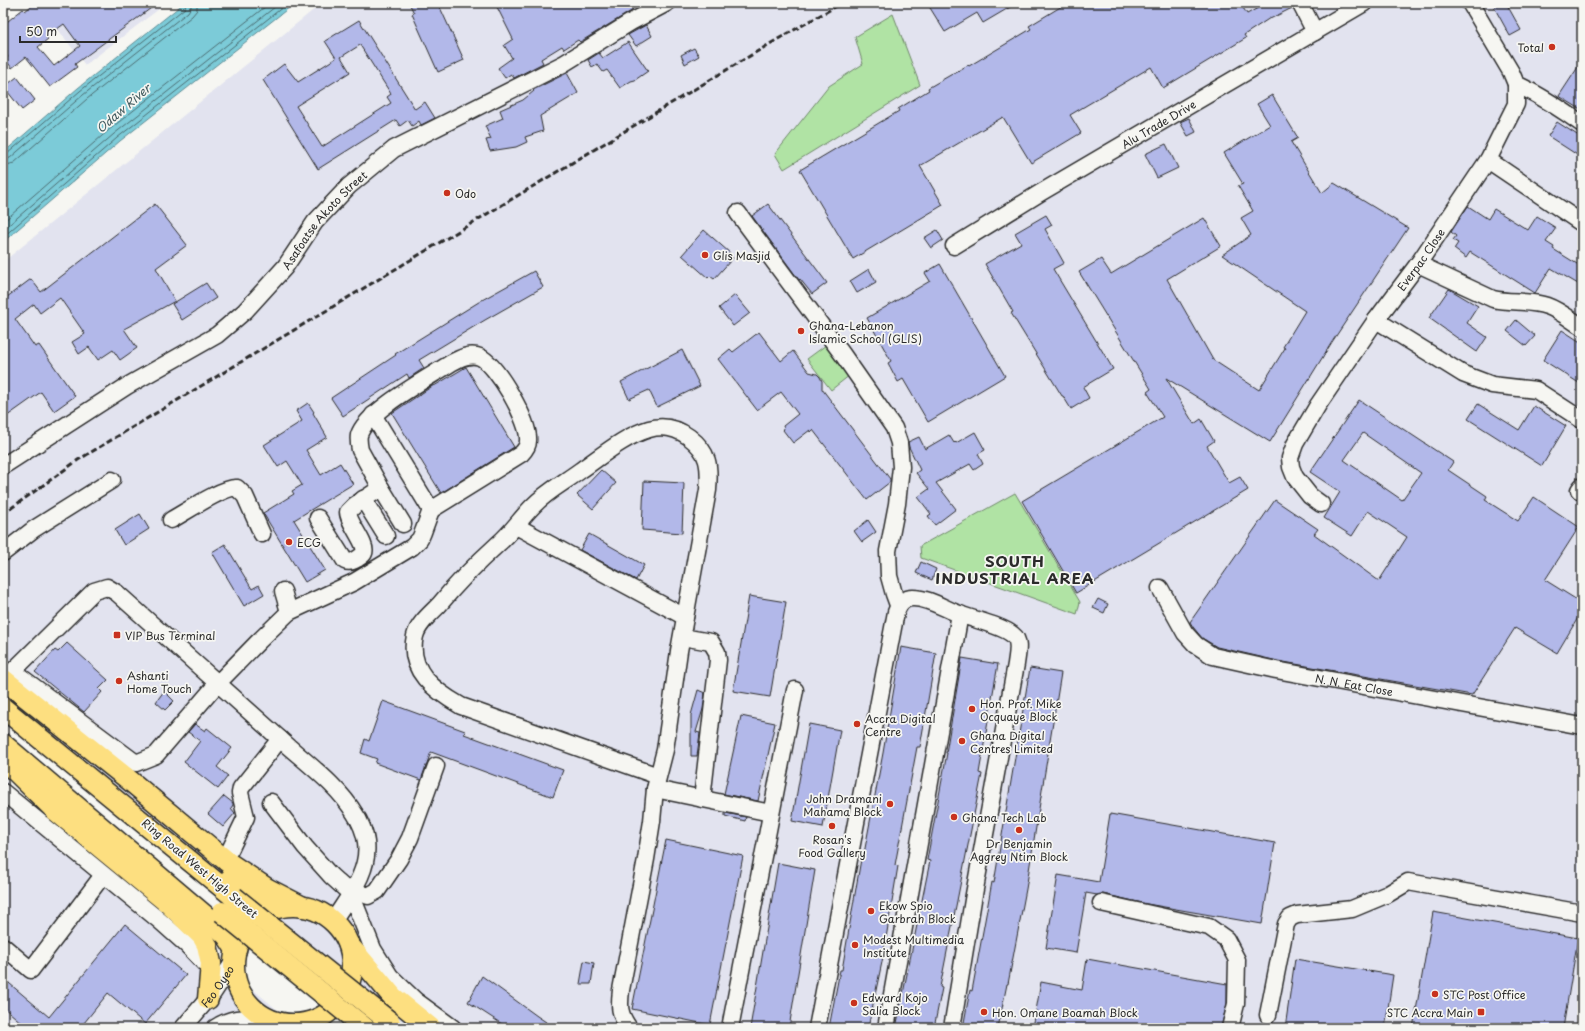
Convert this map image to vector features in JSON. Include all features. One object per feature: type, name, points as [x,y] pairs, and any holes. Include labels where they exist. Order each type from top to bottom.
[{"type":"main road","points":[[6,672],[128,779],[229,864],[268,889],[303,906],[324,914],[340,930],[349,945],[393,998],[430,1028]]},
{"type":"main road","name":"Ring Road West High Street","points":[[3,693],[119,784],[233,882],[269,910]]},
{"type":"main road","name":"Ring Road West High Street","points":[[3,708],[300,951],[394,1025]]},
{"type":"main road","name":"Ring Road West High Street","points":[[3,732],[365,1028]]},
{"type":"main road","points":[[3,744],[208,918],[227,936],[235,956]]},
{"type":"main road","points":[[3,759],[56,811],[169,904],[196,929],[207,945],[211,962],[208,999]]},
{"type":"main road","points":[[303,906],[284,906],[269,910],[252,922],[239,940],[235,956],[234,972],[242,995],[257,1012],[283,1023],[296,1024],[308,1022],[330,1012],[339,1003],[350,981],[352,957],[349,945]]},
{"type":"street","name":"Asafoatse Akoto Street","points":[[3,466],[127,386],[217,335],[245,311],[285,267],[315,222],[349,186],[394,149],[563,64],[632,22],[667,3]]},
{"type":"street","points":[[1300,3],[1315,32]]},
{"type":"street","name":"Alu Trade Drive","points":[[954,246],[1040,193],[1364,3]]},
{"type":"street","name":"Everpac Close","points":[[1321,504],[1302,488],[1291,467],[1290,458],[1295,444],[1308,421],[1376,320],[1418,264],[1488,160],[1516,104],[1516,84],[1511,72],[1470,3]]},
{"type":"street","points":[[1516,84],[1529,90],[1582,124]]},
{"type":"street","points":[[1488,160],[1580,222]]},
{"type":"street","points":[[738,213],[838,348],[894,428],[899,444],[901,467],[888,551],[889,576],[898,605],[817,1028]]},
{"type":"street","points":[[1418,264],[1493,299],[1548,306],[1582,327]]},
{"type":"street","points":[[1376,320],[1463,374],[1492,386],[1536,390],[1582,420]]},
{"type":"street","points":[[332,921],[352,892],[362,872],[367,850],[366,840],[355,814],[330,784],[217,684],[117,593],[108,587],[94,591],[6,672],[136,764],[156,756],[217,684],[269,630],[289,612],[354,582],[412,547],[420,539],[424,532],[431,510],[521,454],[528,442],[528,430],[521,412],[505,386],[488,363],[479,357],[471,355],[460,358],[451,363],[387,405],[373,416],[362,431],[358,444],[360,450],[402,524]]},
{"type":"street","points":[[373,416],[431,510]]},
{"type":"street","points":[[629,1028],[622,1018],[619,1006],[621,990],[646,859],[657,783],[665,750],[685,617],[705,511],[709,472],[708,461],[703,451],[694,441],[679,431],[670,428],[660,427],[648,430],[613,447],[546,493],[533,506],[516,526],[450,591],[418,628],[415,636],[414,648],[416,663],[422,675],[432,686],[461,706],[657,783],[702,799],[770,813]]},
{"type":"street","points":[[3,553],[34,529],[112,480]]},
{"type":"street","points":[[171,520],[234,487],[238,488],[245,496],[262,534]]},
{"type":"street","points":[[318,518],[345,561],[353,561],[363,554],[365,550],[350,521],[348,512],[363,499],[381,488]]},
{"type":"street","points":[[363,499],[386,536]]},
{"type":"street","points":[[516,526],[685,617]]},
{"type":"street","name":"N. N. Eat Close","points":[[1160,588],[1185,632],[1196,645],[1213,656],[1276,670],[1582,726]]},
{"type":"street","points":[[283,591],[289,612]]},
{"type":"street","points":[[898,605],[905,599],[913,598],[935,604],[1014,635],[1018,648],[973,900],[952,1028]]},
{"type":"street","points":[[886,1028],[960,614]]},
{"type":"street","points":[[682,637],[711,642],[717,652],[718,660],[702,799]]},
{"type":"street","points":[[730,1028],[770,813],[795,690]]},
{"type":"street","points":[[230,850],[246,817],[240,793],[241,788],[280,739]]},
{"type":"street","points":[[271,802],[305,847],[331,876],[352,892],[368,896],[377,891],[410,838],[436,766]]},
{"type":"street","points":[[3,792],[184,942],[211,970]]},
{"type":"street","points":[[3,946],[31,970],[102,874]]},
{"type":"street","points":[[1268,1015],[1286,924],[1290,918],[1297,914],[1352,909],[1388,894],[1408,882],[1582,913]]},
{"type":"street","points":[[352,892],[373,949],[390,976],[416,1001],[453,1028]]},
{"type":"street","points":[[1101,903],[1210,928],[1226,939],[1237,960],[1236,1004],[1230,1028]]},
{"type":"street","name":"Feo Oyeo","points":[[183,1028],[208,999],[235,956]]},
{"type":"street","points":[[215,1028],[230,1019],[242,1018],[283,1023]]},
{"type":"shaded area","points":[[38,3],[167,3],[85,65]]},
{"type":"shaded area","points":[[322,3],[1582,3],[1582,1028],[411,1028],[337,975],[3,700],[3,262]]},
{"type":"shaded area","points":[[3,779],[299,1028],[3,1028]]},
{"type":"green space","points":[[893,14],[920,85],[784,169],[775,154],[829,86],[863,64],[855,37]]},
{"type":"green space","points":[[826,345],[850,375],[831,390],[807,359]]},
{"type":"green space","points":[[1015,493],[1080,602],[1077,614],[921,558],[920,546]]},
{"type":"water","name":"Odaw River","points":[[184,3],[295,3],[120,141],[3,242],[3,153],[78,88]]},
{"type":"building","points":[[35,3],[158,3],[75,64],[77,67],[50,87],[26,57],[12,68],[5,59],[8,57],[3,51],[3,25],[23,9],[25,11]],"holes":[[[64,24],[80,46],[54,66],[38,47],[48,39],[46,37]]]},
{"type":"building","points":[[409,3],[438,3],[464,60],[438,72],[412,14],[414,13]]},
{"type":"building","points":[[498,3],[628,3],[633,10],[580,42],[578,40],[564,49],[562,46],[541,59],[543,63],[514,78],[511,74],[505,78],[498,68],[512,58],[504,45],[513,39],[497,7],[500,6]]},
{"type":"building","points":[[927,3],[1017,3],[983,23],[977,13],[945,32]]},
{"type":"building","points":[[1067,3],[1240,3],[1247,14],[1267,3],[1291,3],[1292,8],[1270,18],[1244,35],[1246,38],[1163,88],[1151,67],[1070,115],[1081,133],[1031,163],[1003,117],[920,166],[943,205],[853,259],[800,170],[899,111],[898,109],[929,90],[928,88],[968,65],[969,66],[1031,29],[1029,26]]},
{"type":"building","points":[[1502,3],[1506,3],[1521,30],[1510,36],[1494,7]]},
{"type":"building","points":[[359,20],[415,109],[425,102],[435,118],[421,125],[419,121],[412,126],[408,120],[400,126],[396,120],[318,169],[263,80],[284,64],[298,82],[336,58],[325,41]],"holes":[[[360,45],[391,94],[387,97],[391,103],[322,147],[296,106],[350,72],[341,57]]]},
{"type":"building","points":[[646,25],[652,36],[636,46],[628,35]]},
{"type":"building","points":[[628,42],[648,71],[620,88],[607,70],[603,72],[597,64],[592,67],[588,60],[599,53],[603,58]]},
{"type":"building","points":[[694,48],[699,56],[685,64],[681,55]]},
{"type":"building","points":[[1582,61],[1582,110],[1559,96]]},
{"type":"building","points":[[567,73],[578,93],[540,116],[543,131],[525,137],[527,142],[516,147],[490,151],[486,140],[491,139],[485,126],[503,118],[500,110],[523,100],[534,91],[533,90]]},
{"type":"building","points":[[17,77],[35,100],[22,110],[4,87]]},
{"type":"building","points":[[1272,95],[1298,138],[1291,142],[1322,193],[1334,183],[1408,228],[1332,342],[1270,442],[1166,378],[1194,424],[1201,419],[1214,441],[1207,446],[1229,483],[1240,477],[1248,490],[1076,593],[1022,501],[1163,417],[1147,392],[1151,389],[1079,272],[1101,259],[1111,274],[1204,218],[1221,246],[1167,279],[1213,360],[1259,390],[1285,348],[1283,347],[1305,311],[1222,255],[1251,235],[1241,218],[1253,211],[1238,186],[1243,184],[1224,153],[1270,125],[1257,104]]},
{"type":"building","points":[[1189,118],[1196,132],[1188,136],[1180,122]]},
{"type":"building","points":[[1557,122],[1582,138],[1582,158],[1548,136]]},
{"type":"building","points":[[1166,144],[1178,168],[1157,178],[1145,154]]},
{"type":"building","points":[[155,204],[187,245],[156,268],[175,301],[124,329],[137,348],[120,360],[113,350],[98,360],[89,347],[79,354],[72,342],[85,334],[60,298],[40,313],[34,304],[15,319],[35,347],[39,345],[75,396],[54,411],[41,392],[3,419],[3,300],[31,279],[41,292]]},
{"type":"building","points":[[768,204],[827,283],[812,294],[800,279],[799,280],[752,216]]},
{"type":"building","points":[[1468,206],[1488,219],[1494,209],[1528,230],[1537,216],[1556,228],[1546,242],[1554,247],[1553,249],[1582,267],[1582,278],[1578,284],[1551,268],[1535,293],[1470,252],[1466,258],[1454,249],[1458,243],[1453,240],[1456,236],[1451,232]]},
{"type":"building","points":[[1046,215],[1052,225],[1045,229],[1064,263],[1053,269],[1113,369],[1083,387],[1089,398],[1071,409],[1011,313],[1013,312],[985,264],[1021,243],[1015,233]]},
{"type":"building","name":"Glis Masjid","points":[[704,230],[730,253],[728,254],[733,258],[714,279],[710,276],[708,278],[682,255]]},
{"type":"building","points":[[937,230],[943,240],[931,248],[924,238]]},
{"type":"building","points":[[940,264],[1005,376],[928,422],[903,379],[898,382],[888,363],[891,361],[867,318],[930,281],[925,273]]},
{"type":"building","points":[[869,269],[876,282],[857,293],[850,281]]},
{"type":"building","points":[[534,271],[543,287],[419,360],[424,368],[409,378],[407,374],[343,416],[331,398],[396,355],[395,354],[482,300]]},
{"type":"building","points":[[206,283],[216,298],[182,320],[172,304]]},
{"type":"building","points":[[1449,289],[1478,306],[1467,323],[1487,337],[1477,352],[1429,318]]},
{"type":"building","points":[[735,295],[750,313],[733,326],[719,308]]},
{"type":"building","points":[[1516,320],[1535,336],[1526,346],[1507,331]]},
{"type":"building","points":[[1562,330],[1582,343],[1582,385],[1543,360]]},
{"type":"building","points":[[759,332],[781,361],[793,351],[809,372],[817,374],[820,377],[822,381],[822,389],[890,479],[890,482],[867,500],[813,430],[811,432],[810,430],[793,443],[783,430],[783,426],[798,414],[781,392],[757,410],[718,359],[730,349],[733,352]]},
{"type":"building","points":[[682,350],[700,386],[657,407],[649,390],[629,399],[621,382]]},
{"type":"building","points":[[466,367],[514,447],[441,493],[392,413],[434,385]]},
{"type":"building","points":[[1359,400],[1453,462],[1448,470],[1487,496],[1485,500],[1518,521],[1534,497],[1579,527],[1545,580],[1582,603],[1582,611],[1557,653],[1515,628],[1472,695],[1278,661],[1217,647],[1202,638],[1190,622],[1275,500],[1318,529],[1314,534],[1379,581],[1407,537],[1368,511],[1352,536],[1324,518],[1340,492],[1310,472]],"holes":[[[1363,433],[1421,473],[1402,500],[1344,460]]]},
{"type":"building","points":[[308,403],[327,437],[306,450],[321,475],[340,463],[353,484],[294,520],[325,570],[305,582],[263,513],[294,494],[292,491],[302,485],[287,461],[278,467],[264,445],[302,421],[296,411]]},
{"type":"building","points":[[1478,404],[1519,430],[1534,406],[1566,426],[1542,466],[1468,419]]},
{"type":"building","points":[[975,432],[985,450],[978,454],[983,464],[974,470],[970,464],[936,483],[956,509],[935,525],[928,516],[931,514],[918,497],[929,489],[916,473],[920,470],[908,442],[919,437],[925,449],[949,435],[954,443],[956,443]]},
{"type":"building","points":[[601,470],[616,483],[593,509],[577,495]]},
{"type":"building","points":[[644,481],[684,483],[682,533],[642,530]]},
{"type":"building","points":[[140,514],[149,529],[124,545],[115,530]]},
{"type":"building","points":[[868,520],[876,532],[862,542],[854,531]]},
{"type":"building","points":[[589,534],[644,565],[636,580],[580,550]]},
{"type":"building","points":[[225,544],[252,589],[259,585],[264,594],[244,606],[212,552]]},
{"type":"building","points":[[921,562],[936,569],[932,580],[916,573]]},
{"type":"building","points":[[749,596],[786,602],[770,697],[733,691]]},
{"type":"building","points":[[1098,599],[1108,604],[1104,613],[1093,608]]},
{"type":"building","points":[[67,643],[108,680],[99,689],[102,692],[84,712],[35,672],[55,650],[58,652]]},
{"type":"building","points":[[901,647],[936,653],[920,747],[917,747],[895,865],[898,866],[882,962],[868,1028],[829,1028],[840,970],[842,970],[861,859],[863,859]]},
{"type":"building","points":[[962,658],[998,664],[979,773],[982,774],[940,987],[942,988],[934,1028],[896,1028],[930,861],[927,860],[947,753]]},
{"type":"building","points":[[1030,668],[1061,673],[1026,889],[998,1028],[963,1028],[970,990],[972,991],[992,882],[994,883]]},
{"type":"building","points":[[698,690],[705,693],[703,709],[696,732],[700,733],[697,756],[691,756],[691,715]]},
{"type":"building","points":[[164,691],[174,701],[165,710],[156,702]]},
{"type":"building","points":[[383,701],[465,731],[464,734],[563,770],[553,797],[431,752],[421,780],[375,763],[377,759],[361,753],[365,739],[369,741]]},
{"type":"building","points":[[741,716],[775,723],[758,801],[724,794]]},
{"type":"building","points":[[195,724],[205,731],[207,728],[232,748],[217,767],[228,776],[218,789],[184,762],[200,741],[188,732]]},
{"type":"building","points":[[809,724],[840,730],[823,827],[792,821]]},
{"type":"building","points":[[224,796],[233,803],[231,808],[235,813],[223,827],[208,814]]},
{"type":"building","points":[[725,813],[746,817],[745,821],[725,816]]},
{"type":"building","points":[[1110,814],[1275,843],[1262,924],[1147,904],[1103,894],[1097,895],[1086,893],[1076,953],[1046,948],[1058,875],[1099,882]]},
{"type":"building","points":[[666,840],[743,856],[710,1025],[632,1009]]},
{"type":"building","points":[[778,863],[815,870],[789,1028],[750,1028]]},
{"type":"building","points":[[1433,912],[1578,938],[1563,1028],[1413,1028]]},
{"type":"building","points":[[125,924],[186,975],[145,1024],[108,993],[80,1028],[28,1028],[3,1007],[3,978],[49,1017]]},
{"type":"building","points":[[1087,959],[1227,984],[1227,1003],[1221,1028],[1033,1028],[1041,982],[1082,990]]},
{"type":"building","points":[[1295,959],[1393,975],[1385,1028],[1285,1028]]},
{"type":"building","points":[[584,961],[594,963],[591,984],[580,984]]},
{"type":"building","points":[[482,976],[555,1028],[508,1028],[468,1002]]},
{"type":"railway","points":[[3,514],[78,460],[778,39],[842,3]]},
{"type":"place","name":"Total","points":[[1552,47]]},
{"type":"place","name":"Odo","points":[[447,193]]},
{"type":"place","name":"Glis Masjid","points":[[705,255]]},
{"type":"place","name":"Ghana-Lebanon Islamic School (GLIS)","points":[[801,331]]},
{"type":"place","name":"ECG","points":[[289,542]]},
{"type":"place","name":"VIP Bus Terminal","points":[[117,635]]},
{"type":"place","name":"Ashanti Home Touch","points":[[119,681]]},
{"type":"place","name":"Hon. Prof. Mike Ocquaye Block","points":[[972,709]]},
{"type":"place","name":"Accra Digital Centre","points":[[857,724]]},
{"type":"place","name":"Ghana Digital Centres Limited","points":[[962,741]]},
{"type":"place","name":"John Dramani Mahama Block","points":[[890,804]]},
{"type":"place","name":"Ghana Tech Lab","points":[[954,817]]},
{"type":"place","name":"Rosan's Food Gallery","points":[[832,826]]},
{"type":"place","name":"Dr Benjamin Aggrey Ntim Block","points":[[1019,830]]},
{"type":"place","name":"Ekow Spio Garbrah Block","points":[[871,911]]},
{"type":"place","name":"Modest Multimedia Institute","points":[[855,945]]},
{"type":"place","name":"STC Post Office","points":[[1435,994]]},
{"type":"place","name":"Edward Kojo Salia Block","points":[[854,1003]]},
{"type":"place","name":"Hon. Omane Boamah Block","points":[[984,1012]]},
{"type":"place","name":"STC Accra Main","points":[[1481,1012]]},
{"type":"district","name":"SOUTH INDUSTRIAL AREA","points":[[1015,568]]}]
